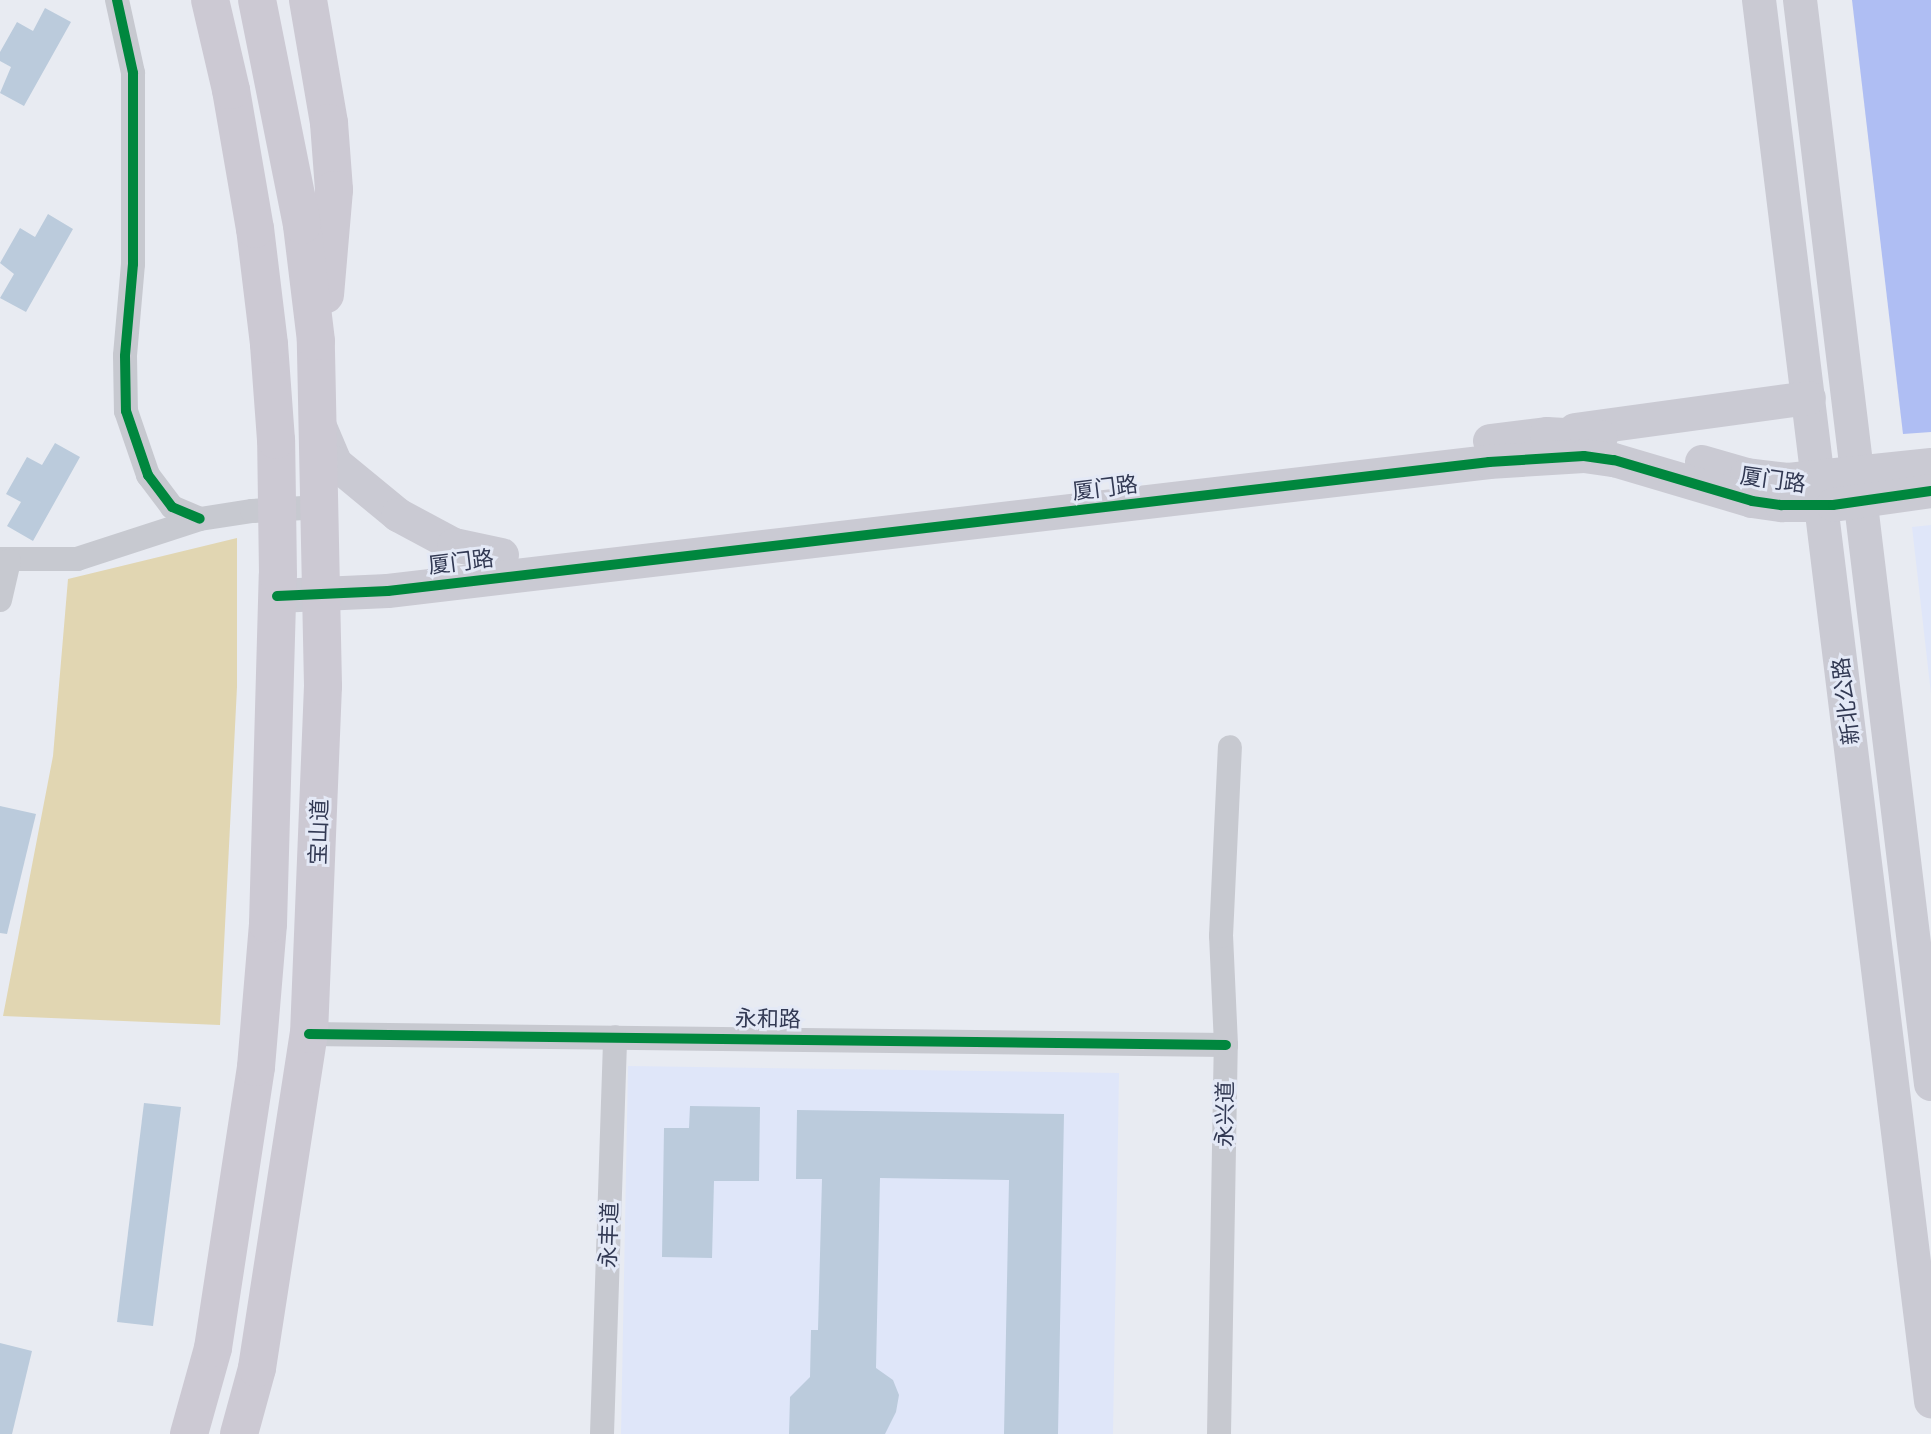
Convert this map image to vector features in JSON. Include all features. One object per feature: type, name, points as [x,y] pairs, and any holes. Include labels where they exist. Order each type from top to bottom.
[{"type":"main road","points":[[189,1434],[213,1348],[256,1067],[268,924],[278,586],[278,509],[269,344],[255,229],[210,0]]},
{"type":"main road","name":"宝山道","points":[[239,1434],[257,1368],[309,1034],[320,818],[322,585],[316,341],[302,225],[257,0]]},
{"type":"main road","points":[[308,0],[329,123],[334,190],[330,258],[316,341]]},
{"type":"street","points":[[117,0],[133,89],[133,264],[125,356],[126,411],[148,475],[172,507],[200,519]]},
{"type":"street","name":"新北公路","points":[[1759,0],[1931,1401]]},
{"type":"street","name":"新北公路","points":[[1800,0],[1926,1001],[1931,1084]]},
{"type":"street","points":[[1547,434],[1809,398]]},
{"type":"street","points":[[320,427],[335,463],[398,515],[454,545],[502,555]]},
{"type":"street","name":"厦门路","points":[[322,585],[502,555],[1547,434],[1582,434],[1630,442],[1820,492]]},
{"type":"street","name":"厦门路","points":[[278,586],[322,585],[1489,462],[1584,456],[1639,467],[1752,501],[1859,486],[1931,465]]},
{"type":"street","name":"厦门路","points":[[1859,486],[1931,491]]},
{"type":"street","points":[[0,600],[4,560],[77,559],[200,519],[321,507]]},
{"type":"street","name":"永兴道","points":[[1219,1434],[1226,1045],[1221,936],[1230,747]]},
{"type":"street","name":"永和路","points":[[309,1034],[1226,1045]]},
{"type":"street","name":"永丰道","points":[[602,1434],[615,1037]]},
{"type":"shaded area","points":[[1931,525],[1931,694],[1912,527]]},
{"type":"shaded area","points":[[237,538],[237,687],[220,1025],[3,1016],[53,756],[68,579]]},
{"type":"shaded area","points":[[628,1066],[1119,1073],[1113,1434],[621,1434]]},
{"type":"water","points":[[1852,0],[1931,0],[1931,432],[1903,434]]},
{"type":"building","points":[[45,8],[71,22],[24,106],[0,93],[11,67],[0,61],[0,52],[17,22],[33,31]]},
{"type":"building","points":[[48,214],[73,229],[26,312],[0,298],[14,274],[0,263],[20,228],[35,237]]},
{"type":"building","points":[[55,443],[80,457],[33,541],[7,526],[21,502],[6,494],[27,457],[42,465]]},
{"type":"building","points":[[0,806],[36,814],[7,934],[0,933]]},
{"type":"building","points":[[144,1103],[181,1107],[153,1326],[117,1322]]},
{"type":"building","points":[[690,1106],[760,1107],[759,1181],[714,1181],[712,1258],[662,1257],[664,1128],[689,1128]]},
{"type":"building","points":[[797,1110],[1064,1114],[1058,1434],[1004,1434],[1009,1180],[880,1178],[876,1368],[893,1380],[899,1395],[896,1412],[885,1434],[789,1434],[790,1397],[810,1377],[811,1330],[818,1330],[822,1179],[796,1179]]},
{"type":"building","points":[[0,1343],[32,1351],[12,1434],[0,1434]]},
{"type":"cycle path","points":[[117,0],[133,73],[133,264],[125,356],[126,411],[148,475],[172,507],[200,519]]},
{"type":"cycle path","points":[[277,596],[388,591],[1489,462],[1584,456],[1614,460],[1752,501],[1782,505],[1833,505],[1931,491]]},
{"type":"cycle path","points":[[309,1034],[1226,1045]]}]
